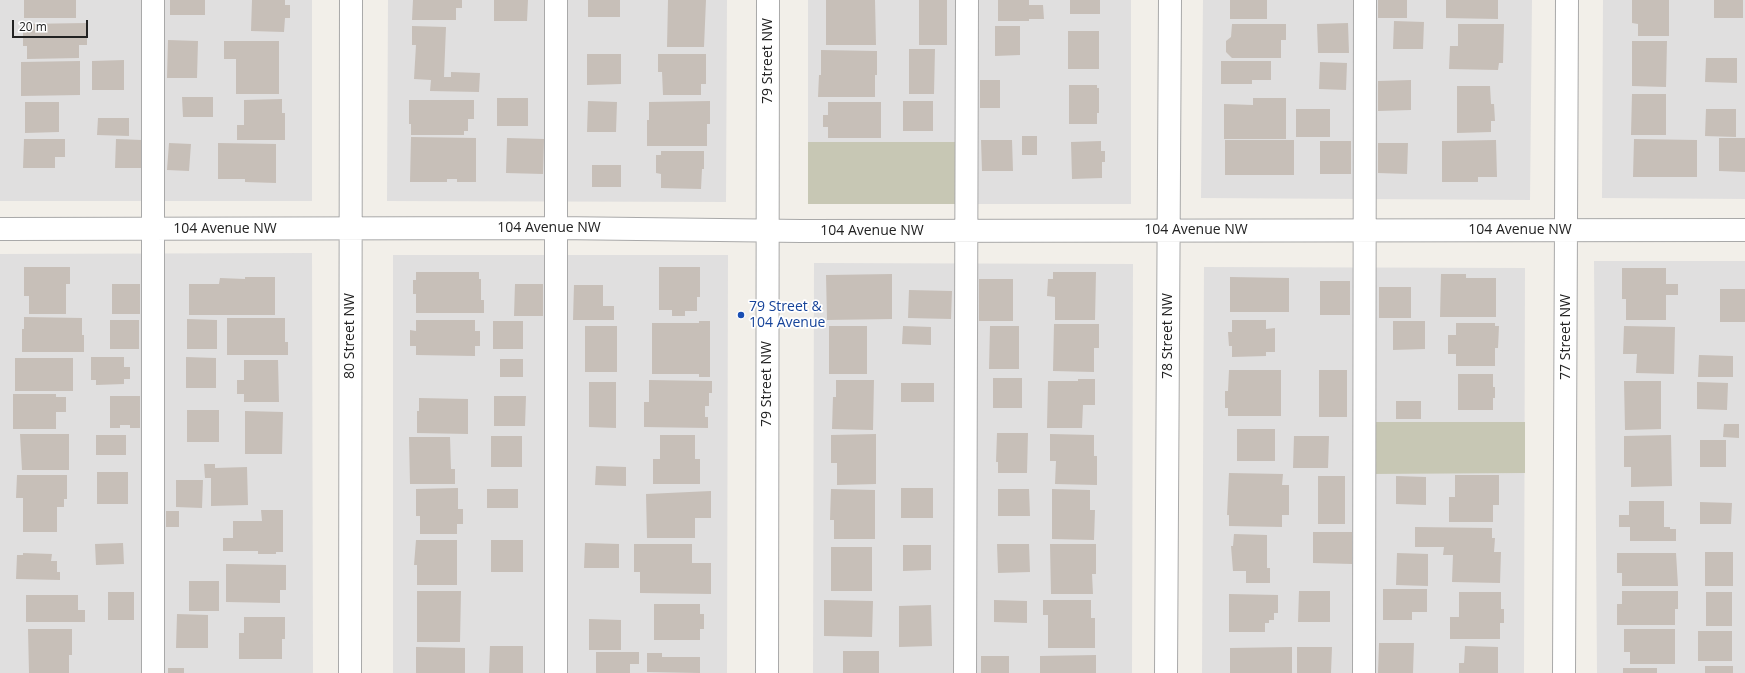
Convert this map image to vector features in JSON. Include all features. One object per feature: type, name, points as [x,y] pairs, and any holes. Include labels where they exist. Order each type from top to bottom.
[{"type":"street","points":[[153,0],[153,673]]},
{"type":"street","name":"80 Street NW","points":[[350,0],[350,673]]},
{"type":"street","points":[[556,0],[556,673]]},
{"type":"street","name":"79 Street NW","points":[[767,673],[768,0]]},
{"type":"street","points":[[965,673],[967,0]]},
{"type":"street","name":"78 Street NW","points":[[1166,673],[1170,0]]},
{"type":"street","points":[[1364,673],[1365,0]]},
{"type":"street","name":"77 Street NW","points":[[1564,673],[1567,0]]},
{"type":"street","name":"104 Avenue NW","points":[[0,229],[153,230],[556,228],[767,230],[1745,230]]},
{"type":"shaded area","points":[[0,0],[312,0],[312,201],[0,201]]},
{"type":"shaded area","points":[[388,0],[727,0],[726,202],[387,201]]},
{"type":"shaded area","points":[[808,0],[1131,0],[1131,204],[808,204]]},
{"type":"shaded area","points":[[1203,0],[1532,0],[1530,200],[1201,198]]},
{"type":"shaded area","points":[[1603,0],[1745,0],[1745,199],[1602,198]]},
{"type":"shaded area","points":[[808,142],[957,142],[957,204],[808,204]]},
{"type":"shaded area","points":[[312,253],[313,673],[0,673],[0,254]]},
{"type":"shaded area","points":[[393,255],[728,255],[727,673],[393,673]]},
{"type":"shaded area","points":[[1594,261],[1745,261],[1745,673],[1597,673]]},
{"type":"shaded area","points":[[814,263],[1133,264],[1132,673],[813,673]]},
{"type":"shaded area","points":[[1204,267],[1525,268],[1524,673],[1202,673]]},
{"type":"shaded area","points":[[1371,422],[1525,422],[1525,473],[1371,474]]},
{"type":"building","points":[[24,0],[76,0],[76,18],[24,18]]},
{"type":"building","points":[[170,0],[205,0],[205,15],[170,15]]},
{"type":"building","points":[[252,0],[285,0],[285,5],[290,5],[290,18],[285,18],[284,32],[251,31]]},
{"type":"building","points":[[413,0],[462,0],[462,8],[456,8],[456,20],[412,20]]},
{"type":"building","points":[[494,0],[528,0],[527,21],[494,21]]},
{"type":"building","points":[[588,0],[620,0],[620,17],[588,17]]},
{"type":"building","points":[[668,0],[706,0],[704,47],[667,47]]},
{"type":"building","points":[[826,0],[875,0],[876,45],[826,45]]},
{"type":"building","points":[[919,0],[947,0],[947,45],[919,45]]},
{"type":"building","points":[[998,0],[1029,0],[1029,5],[1043,5],[1044,19],[1029,19],[1029,21],[998,21]]},
{"type":"building","points":[[1070,0],[1100,0],[1100,14],[1070,14]]},
{"type":"building","points":[[1230,0],[1267,0],[1267,19],[1230,19]]},
{"type":"building","points":[[1378,0],[1407,0],[1407,18],[1378,18]]},
{"type":"building","points":[[1446,0],[1498,0],[1498,19],[1446,18]]},
{"type":"building","points":[[1632,0],[1669,0],[1669,36],[1638,36],[1638,24],[1632,23]]},
{"type":"building","points":[[1714,0],[1743,0],[1743,18],[1714,18]]},
{"type":"building","points":[[1394,21],[1424,22],[1423,49],[1393,49]]},
{"type":"building","points":[[87,23],[87,45],[79,45],[79,58],[27,59],[27,46],[23,46],[23,24]]},
{"type":"building","points":[[1348,23],[1349,53],[1318,53],[1317,24]]},
{"type":"building","points":[[1232,24],[1286,24],[1286,40],[1281,40],[1281,58],[1232,58],[1226,52],[1226,41],[1231,37]]},
{"type":"building","points":[[1458,24],[1504,24],[1503,63],[1499,63],[1498,70],[1449,69],[1450,46],[1458,46]]},
{"type":"building","points":[[412,26],[446,27],[444,77],[451,77],[451,72],[480,73],[479,92],[430,91],[431,80],[414,79],[416,45],[412,45]]},
{"type":"building","points":[[995,26],[1020,26],[1020,55],[995,56]]},
{"type":"building","points":[[1068,31],[1099,31],[1099,69],[1068,69]]},
{"type":"building","points":[[168,40],[198,41],[197,78],[167,78]]},
{"type":"building","points":[[224,41],[279,41],[279,94],[236,94],[236,59],[224,59]]},
{"type":"building","points":[[1632,41],[1667,41],[1666,87],[1632,86]]},
{"type":"building","points":[[909,49],[935,49],[934,94],[909,94]]},
{"type":"building","points":[[821,50],[877,51],[875,97],[818,97],[819,75],[821,75]]},
{"type":"building","points":[[587,54],[621,54],[621,84],[587,85]]},
{"type":"building","points":[[658,54],[706,54],[706,84],[701,84],[701,95],[663,95],[662,72],[658,72]]},
{"type":"building","points":[[1706,58],[1737,58],[1737,83],[1705,82]]},
{"type":"building","points":[[124,60],[124,90],[92,90],[92,61]]},
{"type":"building","points":[[80,61],[80,95],[21,96],[21,62]]},
{"type":"building","points":[[1221,61],[1271,61],[1271,80],[1252,80],[1252,84],[1221,84]]},
{"type":"building","points":[[1320,62],[1347,63],[1346,90],[1319,89]]},
{"type":"building","points":[[980,80],[1000,80],[1000,108],[980,108]]},
{"type":"building","points":[[1411,80],[1411,110],[1378,111],[1378,81]]},
{"type":"building","points":[[1069,85],[1097,85],[1097,88],[1099,88],[1099,113],[1097,113],[1097,124],[1069,124]]},
{"type":"building","points":[[1457,86],[1490,86],[1491,104],[1494,104],[1495,121],[1491,121],[1491,132],[1457,133]]},
{"type":"building","points":[[1632,94],[1666,94],[1666,135],[1631,135]]},
{"type":"building","points":[[182,97],[213,97],[213,117],[183,117]]},
{"type":"building","points":[[497,98],[528,98],[528,126],[497,126]]},
{"type":"building","points":[[1253,98],[1286,98],[1286,139],[1224,139],[1224,104],[1253,105]]},
{"type":"building","points":[[282,99],[282,113],[285,113],[285,140],[237,140],[237,125],[244,125],[244,100]]},
{"type":"building","points":[[409,100],[474,100],[474,119],[468,119],[468,131],[464,131],[464,135],[411,135],[411,124],[409,124]]},
{"type":"building","points":[[588,101],[617,102],[616,132],[587,132]]},
{"type":"building","points":[[710,101],[710,124],[707,124],[707,146],[647,146],[649,102]]},
{"type":"building","points":[[903,101],[933,101],[933,131],[903,131]]},
{"type":"building","points":[[25,102],[59,102],[59,132],[25,133]]},
{"type":"building","points":[[828,102],[881,102],[881,138],[828,138],[828,127],[823,127],[823,115],[828,115]]},
{"type":"building","points":[[1296,109],[1330,109],[1330,137],[1296,137]]},
{"type":"building","points":[[1706,109],[1736,109],[1736,137],[1705,136]]},
{"type":"building","points":[[98,118],[129,118],[129,136],[97,135]]},
{"type":"building","points":[[1022,136],[1037,136],[1037,155],[1022,155]]},
{"type":"building","points":[[411,137],[476,138],[476,182],[457,182],[457,179],[447,179],[447,182],[410,182]]},
{"type":"building","points":[[507,138],[544,139],[543,174],[506,173]]},
{"type":"building","points":[[1719,138],[1745,138],[1745,172],[1719,171]]},
{"type":"building","points":[[24,139],[65,139],[65,157],[55,157],[55,168],[23,168]]},
{"type":"building","points":[[116,139],[142,140],[141,168],[115,168]]},
{"type":"building","points":[[1634,139],[1697,140],[1697,177],[1633,177]]},
{"type":"building","points":[[981,140],[1012,140],[1013,171],[982,171]]},
{"type":"building","points":[[1225,140],[1294,140],[1294,175],[1225,175]]},
{"type":"building","points":[[1496,140],[1497,177],[1478,177],[1478,182],[1442,182],[1442,141]]},
{"type":"building","points":[[1101,141],[1101,151],[1105,151],[1105,162],[1102,162],[1102,178],[1072,179],[1071,142]]},
{"type":"building","points":[[1320,141],[1351,141],[1351,174],[1320,174]]},
{"type":"building","points":[[169,143],[191,144],[189,171],[167,170]]},
{"type":"building","points":[[218,143],[276,144],[276,183],[245,182],[245,179],[218,179]]},
{"type":"building","points":[[1378,143],[1408,143],[1407,174],[1378,173]]},
{"type":"building","points":[[661,151],[704,151],[704,169],[702,169],[701,189],[661,188],[661,174],[656,173],[656,155],[661,155]]},
{"type":"building","points":[[592,165],[621,165],[621,187],[592,187]]},
{"type":"building","points":[[24,267],[70,267],[70,284],[66,284],[66,314],[29,314],[29,296],[24,296]]},
{"type":"building","points":[[659,267],[700,267],[700,297],[697,297],[697,311],[685,311],[685,316],[672,316],[672,310],[659,310]]},
{"type":"building","points":[[1622,268],[1666,268],[1666,284],[1678,284],[1678,295],[1666,295],[1666,320],[1626,320],[1626,299],[1622,299]]},
{"type":"building","points":[[416,272],[479,272],[479,279],[481,279],[481,300],[484,300],[484,313],[416,313],[416,294],[413,294],[413,280],[416,280]]},
{"type":"building","points":[[1053,272],[1096,272],[1095,320],[1055,320],[1055,297],[1047,296],[1048,279],[1053,279]]},
{"type":"building","points":[[892,274],[892,319],[827,320],[826,275]]},
{"type":"building","points":[[1441,274],[1466,274],[1466,278],[1496,278],[1496,317],[1440,317]]},
{"type":"building","points":[[245,277],[275,277],[275,315],[189,315],[189,284],[219,284],[220,278],[245,279]]},
{"type":"building","points":[[1230,277],[1289,278],[1289,312],[1230,312]]},
{"type":"building","points":[[979,279],[1013,279],[1013,321],[979,321]]},
{"type":"building","points":[[1320,281],[1350,281],[1350,315],[1320,315]]},
{"type":"building","points":[[112,284],[140,284],[140,314],[112,314]]},
{"type":"building","points":[[515,284],[543,284],[543,316],[514,316]]},
{"type":"building","points":[[574,285],[603,285],[603,306],[614,306],[614,320],[573,320]]},
{"type":"building","points":[[1379,287],[1411,287],[1411,318],[1379,318]]},
{"type":"building","points":[[1720,289],[1745,289],[1745,322],[1720,322]]},
{"type":"building","points":[[909,290],[952,291],[951,319],[908,318]]},
{"type":"building","points":[[24,317],[82,318],[84,352],[22,352],[22,329],[24,329]]},
{"type":"building","points":[[227,318],[285,318],[285,342],[288,342],[288,355],[227,355]]},
{"type":"building","points":[[187,319],[217,320],[217,349],[187,349]]},
{"type":"building","points":[[110,320],[139,320],[139,349],[110,349]]},
{"type":"building","points":[[416,320],[475,320],[475,331],[480,331],[480,346],[475,346],[475,356],[416,355],[416,346],[410,346],[410,330],[416,331]]},
{"type":"building","points":[[1232,320],[1266,320],[1266,329],[1275,328],[1275,352],[1266,352],[1266,356],[1232,357],[1232,346],[1229,346],[1228,332],[1232,332]]},
{"type":"building","points":[[493,321],[523,321],[523,349],[493,349]]},
{"type":"building","points":[[699,321],[710,321],[710,377],[699,377],[699,374],[652,374],[652,323],[699,323]]},
{"type":"building","points":[[1393,321],[1425,321],[1425,349],[1393,350]]},
{"type":"building","points":[[1456,323],[1495,323],[1495,326],[1499,326],[1498,348],[1495,348],[1495,366],[1456,366],[1456,354],[1448,354],[1448,335],[1456,335]]},
{"type":"building","points":[[1054,324],[1099,324],[1099,348],[1094,348],[1094,372],[1053,371]]},
{"type":"building","points":[[585,326],[617,326],[617,372],[585,372]]},
{"type":"building","points":[[829,326],[867,326],[867,374],[829,374]]},
{"type":"building","points":[[903,326],[931,327],[931,345],[902,344]]},
{"type":"building","points":[[990,326],[1019,326],[1019,369],[989,369]]},
{"type":"building","points":[[1624,326],[1675,327],[1674,374],[1636,373],[1637,354],[1623,354]]},
{"type":"building","points":[[1699,355],[1733,356],[1733,377],[1698,377]]},
{"type":"building","points":[[91,357],[124,357],[124,367],[130,367],[130,379],[124,379],[124,384],[96,385],[96,380],[91,380]]},
{"type":"building","points":[[186,357],[216,358],[216,388],[186,388]]},
{"type":"building","points":[[15,358],[73,358],[73,391],[15,391]]},
{"type":"building","points":[[500,359],[523,359],[523,377],[500,377]]},
{"type":"building","points":[[244,360],[278,360],[279,402],[244,402],[244,394],[237,394],[237,380],[244,380]]},
{"type":"building","points":[[1229,370],[1281,370],[1281,416],[1228,416],[1228,408],[1225,408],[1225,391],[1228,391]]},
{"type":"building","points":[[1319,370],[1347,370],[1347,417],[1319,417]]},
{"type":"building","points":[[1458,374],[1493,374],[1495,398],[1493,398],[1493,410],[1458,410]]},
{"type":"building","points":[[993,378],[1022,378],[1022,408],[993,408]]},
{"type":"building","points":[[1078,379],[1095,379],[1095,405],[1083,405],[1082,428],[1047,428],[1048,381],[1078,381]]},
{"type":"building","points":[[649,380],[712,381],[712,393],[709,393],[709,406],[705,406],[705,417],[708,417],[708,428],[644,427],[644,402],[649,402]]},
{"type":"building","points":[[836,380],[874,380],[873,430],[832,429],[833,397],[836,397]]},
{"type":"building","points":[[1624,381],[1661,381],[1661,429],[1625,430]]},
{"type":"building","points":[[589,382],[616,382],[616,428],[589,427]]},
{"type":"building","points":[[1697,382],[1728,383],[1727,410],[1697,409]]},
{"type":"building","points":[[901,383],[934,383],[934,402],[901,402]]},
{"type":"building","points":[[13,394],[56,394],[56,397],[66,397],[66,412],[56,412],[56,429],[13,429]]},
{"type":"building","points":[[110,396],[140,396],[140,428],[130,428],[130,425],[120,425],[120,428],[110,428]]},
{"type":"building","points":[[494,396],[526,396],[525,426],[494,426]]},
{"type":"building","points":[[419,398],[468,399],[468,434],[417,433],[417,411],[419,411]]},
{"type":"building","points":[[1396,401],[1421,401],[1421,419],[1396,419]]},
{"type":"building","points":[[187,410],[219,410],[219,442],[187,442]]},
{"type":"building","points":[[245,411],[283,412],[282,454],[245,454]]},
{"type":"building","points":[[1724,424],[1739,424],[1739,438],[1723,437]]},
{"type":"building","points":[[1237,429],[1275,429],[1275,461],[1237,461]]},
{"type":"building","points":[[997,433],[1028,433],[1027,473],[998,473],[998,462],[996,462]]},
{"type":"building","points":[[20,434],[69,434],[69,470],[22,470]]},
{"type":"building","points":[[876,434],[876,484],[837,485],[837,463],[831,463],[831,435]]},
{"type":"building","points":[[1050,434],[1094,435],[1094,456],[1097,456],[1097,485],[1055,484],[1056,461],[1050,461]]},
{"type":"building","points":[[96,435],[126,435],[126,455],[96,455]]},
{"type":"building","points":[[660,435],[695,435],[695,459],[700,459],[700,484],[653,484],[653,459],[660,459]]},
{"type":"building","points":[[1671,435],[1672,486],[1631,487],[1631,467],[1624,467],[1624,436]]},
{"type":"building","points":[[491,436],[522,436],[522,467],[491,467]]},
{"type":"building","points":[[1294,436],[1329,436],[1328,468],[1293,468]]},
{"type":"building","points":[[409,437],[450,437],[451,469],[455,469],[455,484],[410,484]]},
{"type":"building","points":[[1700,440],[1726,440],[1726,467],[1700,467]]},
{"type":"building","points":[[204,464],[215,464],[215,468],[247,467],[248,505],[211,506],[211,478],[205,478]]},
{"type":"building","points":[[596,466],[626,467],[626,486],[595,485]]},
{"type":"building","points":[[97,472],[128,472],[128,504],[97,504]]},
{"type":"building","points":[[1229,473],[1283,474],[1282,485],[1289,485],[1289,515],[1282,515],[1282,527],[1229,526],[1229,515],[1227,515]]},
{"type":"building","points":[[17,475],[67,475],[67,499],[64,499],[64,507],[57,507],[57,532],[23,532],[23,498],[16,498]]},
{"type":"building","points":[[1455,475],[1499,475],[1499,505],[1493,505],[1493,522],[1449,522],[1449,497],[1455,497]]},
{"type":"building","points":[[1318,476],[1345,476],[1345,524],[1318,524]]},
{"type":"building","points":[[1396,476],[1426,477],[1426,505],[1396,504]]},
{"type":"building","points":[[176,480],[203,480],[202,508],[176,507]]},
{"type":"building","points":[[458,488],[458,509],[463,509],[463,524],[457,524],[457,534],[420,534],[420,516],[416,516],[416,489]]},
{"type":"building","points":[[901,488],[933,488],[933,518],[901,518]]},
{"type":"building","points":[[487,489],[518,489],[518,508],[487,508]]},
{"type":"building","points":[[831,489],[875,490],[875,539],[834,539],[834,520],[830,520]]},
{"type":"building","points":[[998,489],[1029,489],[1030,516],[998,516]]},
{"type":"building","points":[[1052,489],[1090,490],[1090,510],[1095,510],[1094,540],[1052,539]]},
{"type":"building","points":[[711,491],[711,518],[695,518],[695,538],[647,538],[646,494]]},
{"type":"building","points":[[1629,501],[1664,501],[1664,527],[1676,529],[1676,541],[1630,541],[1630,527],[1619,527],[1619,515],[1629,515]]},
{"type":"building","points":[[1700,502],[1732,503],[1731,524],[1700,524]]},
{"type":"building","points":[[261,510],[283,510],[283,552],[276,552],[276,554],[258,554],[258,551],[223,551],[223,538],[233,538],[233,521],[262,521]]},
{"type":"building","points":[[166,511],[179,511],[179,527],[166,527]]},
{"type":"building","points":[[1415,527],[1492,528],[1492,538],[1495,538],[1494,552],[1501,552],[1500,583],[1452,582],[1453,555],[1443,555],[1444,547],[1415,547]]},
{"type":"building","points":[[1313,532],[1352,532],[1352,564],[1313,563]]},
{"type":"building","points":[[1234,534],[1267,535],[1267,568],[1270,568],[1270,583],[1246,583],[1246,571],[1233,571],[1231,546],[1233,546]]},
{"type":"building","points":[[416,540],[457,540],[457,585],[417,585],[417,565],[414,565]]},
{"type":"building","points":[[491,540],[523,540],[523,572],[491,572]]},
{"type":"building","points":[[123,543],[124,564],[96,565],[95,544]]},
{"type":"building","points":[[585,543],[619,544],[619,568],[584,568]]},
{"type":"building","points":[[634,544],[692,544],[692,563],[711,563],[711,594],[640,593],[640,572],[634,572]]},
{"type":"building","points":[[997,544],[1029,544],[1030,572],[998,573]]},
{"type":"building","points":[[1050,544],[1096,544],[1096,574],[1092,574],[1093,594],[1051,594]]},
{"type":"building","points":[[903,545],[931,545],[931,570],[903,571]]},
{"type":"building","points":[[831,547],[872,547],[872,591],[831,591]]},
{"type":"building","points":[[1705,552],[1733,552],[1733,586],[1705,586]]},
{"type":"building","points":[[23,553],[52,554],[51,561],[57,561],[57,572],[60,572],[60,580],[16,579],[17,555],[23,555]]},
{"type":"building","points":[[1397,553],[1428,554],[1428,586],[1396,585]]},
{"type":"building","points":[[1617,553],[1676,553],[1678,586],[1622,586],[1622,573],[1617,573]]},
{"type":"building","points":[[226,564],[286,565],[286,590],[280,590],[280,603],[226,602]]},
{"type":"building","points":[[189,581],[219,581],[219,611],[189,611]]},
{"type":"building","points":[[1383,589],[1427,589],[1427,612],[1412,612],[1412,620],[1383,620]]},
{"type":"building","points":[[417,591],[461,591],[460,642],[417,642]]},
{"type":"building","points":[[1299,591],[1330,591],[1330,622],[1298,622]]},
{"type":"building","points":[[1622,591],[1678,591],[1678,609],[1675,609],[1675,625],[1617,625],[1617,604],[1622,604]]},
{"type":"building","points":[[108,592],[134,592],[134,620],[108,620]]},
{"type":"building","points":[[1459,592],[1501,592],[1501,609],[1504,609],[1504,623],[1500,623],[1500,639],[1450,639],[1450,617],[1459,617]]},
{"type":"building","points":[[1706,592],[1732,592],[1732,626],[1706,626]]},
{"type":"building","points":[[1229,594],[1278,595],[1278,613],[1274,613],[1274,620],[1269,620],[1269,623],[1265,623],[1265,632],[1229,632]]},
{"type":"building","points":[[26,595],[78,595],[78,610],[85,610],[85,622],[26,622]]},
{"type":"building","points":[[824,600],[873,601],[872,637],[824,636]]},
{"type":"building","points":[[994,600],[1027,601],[1027,623],[994,622]]},
{"type":"building","points":[[1043,600],[1091,600],[1091,618],[1095,618],[1095,648],[1048,648],[1048,615],[1043,615]]},
{"type":"building","points":[[654,604],[700,604],[700,614],[704,614],[704,629],[700,629],[700,640],[654,640]]},
{"type":"building","points":[[931,605],[932,646],[899,647],[899,606]]},
{"type":"building","points":[[177,614],[208,615],[208,648],[176,648]]},
{"type":"building","points":[[244,617],[285,617],[285,639],[282,639],[282,659],[239,659],[239,633],[244,633]]},
{"type":"building","points":[[589,619],[621,620],[621,650],[589,650]]},
{"type":"building","points":[[28,629],[72,629],[72,655],[69,655],[69,673],[29,673]]},
{"type":"building","points":[[1624,629],[1675,629],[1675,664],[1630,664],[1630,652],[1624,652]]},
{"type":"building","points":[[1698,631],[1732,631],[1732,661],[1698,661]]},
{"type":"building","points":[[1379,643],[1414,643],[1413,673],[1378,673]]},
{"type":"building","points":[[490,646],[523,646],[523,673],[489,673]]},
{"type":"building","points":[[1465,646],[1498,647],[1498,673],[1459,673],[1459,663],[1464,663]]},
{"type":"building","points":[[416,647],[465,648],[465,673],[416,673]]},
{"type":"building","points":[[1292,647],[1292,673],[1230,673],[1230,648]]},
{"type":"building","points":[[1297,647],[1332,647],[1331,673],[1297,673]]},
{"type":"building","points":[[843,651],[879,651],[879,673],[843,673]]},
{"type":"building","points":[[596,652],[639,652],[639,664],[630,664],[630,673],[596,673]]},
{"type":"building","points":[[647,653],[662,653],[662,657],[700,657],[700,673],[647,672]]},
{"type":"building","points":[[1096,655],[1096,673],[1040,673],[1040,656]]},
{"type":"building","points":[[981,656],[1009,656],[1009,673],[981,673]]},
{"type":"building","points":[[1705,666],[1733,666],[1733,673],[1705,673]]},
{"type":"building","points":[[168,668],[184,668],[184,673],[168,673]]},
{"type":"building","points":[[1623,668],[1657,668],[1657,673],[1623,673]]},
{"type":"place","name":"79 Street & 104 Avenue","points":[[741,315]]}]
